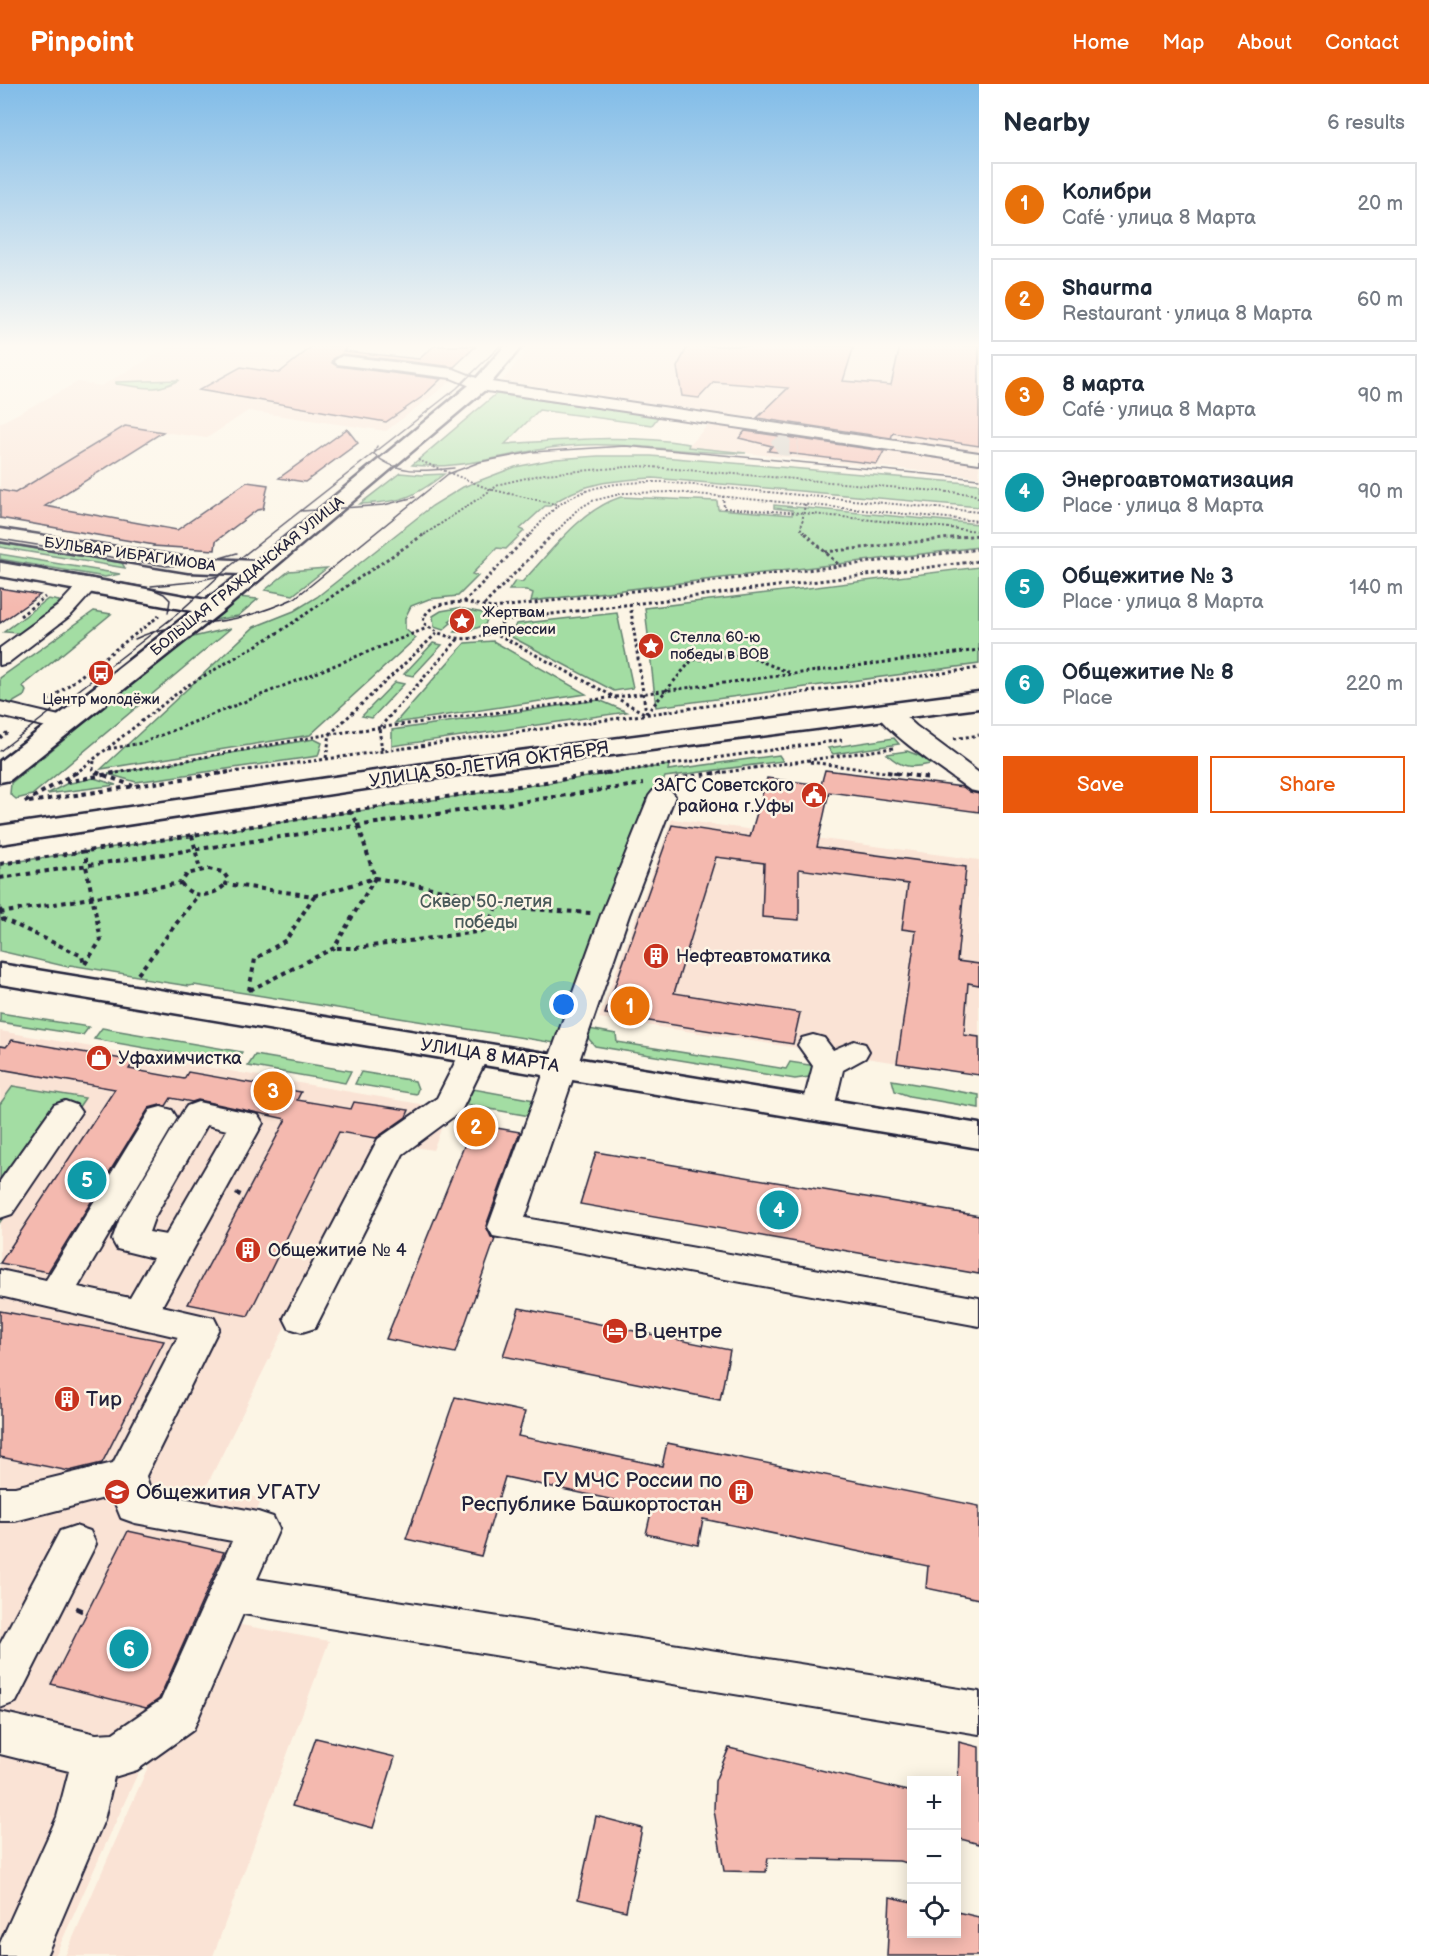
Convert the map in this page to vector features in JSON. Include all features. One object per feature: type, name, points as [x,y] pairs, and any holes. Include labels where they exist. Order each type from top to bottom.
[{"type":"main road","name":"БОЛЬШАЯ ГРАЖДАНСКАЯ УЛИЦА","points":[[0,774],[212,608],[422,433]]},
{"type":"main road","name":"БУЛЬВАР ИБРАГИМОВА","points":[[0,535],[192,565],[261,568]]},
{"type":"main road","name":"БУЛЬВАР ИБРАГИМОВА","points":[[0,568],[212,608]]},
{"type":"main road","name":"УЛИЦА 50-ЛЕТИЯ ОКТЯБРЯ","points":[[0,835],[471,765],[979,700]]},
{"type":"main road","name":"УЛИЦА 8 МАРТА","points":[[0,974],[241,998],[475,1052],[979,1136]]},
{"type":"street","points":[[792,433],[838,437],[979,458]]},
{"type":"street","points":[[798,448],[818,447],[838,437]]},
{"type":"street","points":[[0,658],[65,610],[89,584]]},
{"type":"street","points":[[0,709],[64,724]]},
{"type":"street","points":[[886,711],[979,784]]},
{"type":"street","points":[[658,787],[505,1227],[979,1312]]},
{"type":"street","points":[[302,1318],[390,1147],[450,1104],[475,1052]]},
{"type":"street","points":[[818,1108],[832,1054]]},
{"type":"street","points":[[0,1206],[65,1112]]},
{"type":"street","points":[[54,1295],[161,1118]]},
{"type":"street","points":[[139,1314],[175,1250]]},
{"type":"street","points":[[0,1283],[201,1328],[126,1476],[135,1506],[258,1529],[177,1715],[121,1755],[96,1756],[0,1733]]},
{"type":"street","points":[[0,1503],[15,1504],[126,1476]]},
{"type":"street","points":[[0,1688],[75,1544]]},
{"type":"street","points":[[231,1593],[979,1713]]},
{"type":"street","points":[[20,1956],[80,1820],[96,1756]]},
{"type":"path","points":[[415,459],[489,489],[560,505]]},
{"type":"path","points":[[979,498],[973,494],[639,466],[544,474],[500,484],[489,489],[279,632],[184,687],[95,760],[63,782],[25,802],[382,750],[979,668]]},
{"type":"path","points":[[464,602],[560,505],[581,493],[603,486],[628,482],[662,482],[979,512]]},
{"type":"path","points":[[484,605],[577,510],[592,501],[608,496],[647,491],[723,496],[979,521]]},
{"type":"path","points":[[723,496],[724,508],[803,513],[979,533]]},
{"type":"path","points":[[805,504],[801,529],[840,566]]},
{"type":"path","points":[[825,552],[979,533]]},
{"type":"path","points":[[494,608],[979,549]]},
{"type":"path","points":[[504,620],[979,561]]},
{"type":"path","points":[[18,617],[53,590]]},
{"type":"path","points":[[464,602],[484,605],[501,613],[504,620],[502,626],[481,636],[460,637],[437,633],[427,628],[423,622],[424,616],[443,604],[464,602]]},
{"type":"path","points":[[630,604],[646,714]]},
{"type":"path","points":[[0,738],[165,611]]},
{"type":"path","points":[[106,750],[142,743],[427,628]]},
{"type":"path","points":[[493,632],[646,714]]},
{"type":"path","points":[[326,758],[330,734],[437,633]]},
{"type":"path","points":[[382,750],[379,728],[460,637]]},
{"type":"path","points":[[63,782],[330,734],[668,688],[979,650]]},
{"type":"path","points":[[646,714],[692,660],[744,655],[793,674]]},
{"type":"path","points":[[0,878],[358,824],[658,787],[803,761],[979,735]]},
{"type":"path","points":[[0,864],[654,766],[850,739]]},
{"type":"path","points":[[95,760],[93,769],[98,774],[135,786]]},
{"type":"path","points":[[803,761],[932,778]]},
{"type":"path","points":[[334,948],[375,878],[358,824],[351,812]]},
{"type":"path","points":[[192,835],[200,870]]},
{"type":"path","points":[[84,965],[101,939],[86,866],[86,851]]},
{"type":"path","points":[[84,965],[82,956],[3,919],[0,911],[181,883],[187,874],[200,870],[223,873],[228,879],[219,892],[198,895],[188,892],[181,883]]},
{"type":"path","points":[[226,884],[314,896],[375,878],[500,900],[483,931],[356,948],[334,948],[241,998]]},
{"type":"path","points":[[137,974],[198,895]]},
{"type":"path","points":[[241,998],[255,959],[286,940],[314,896]]},
{"type":"path","points":[[496,907],[615,915]]},
{"type":"path","points":[[84,965],[93,966]]},
{"type":"path","points":[[131,973],[146,976]]},
{"type":"shaded area","points":[[0,433],[161,433],[19,521],[0,518]]},
{"type":"shaded area","points":[[173,433],[214,433],[207,438]]},
{"type":"shaded area","points":[[700,433],[780,433],[979,463],[979,477],[687,447]]},
{"type":"shaded area","points":[[859,433],[979,433],[979,451]]},
{"type":"shaded area","points":[[672,819],[979,860],[979,1075],[599,1018]]},
{"type":"shaded area","name":"Общежития УГАТУ","points":[[0,1031],[449,1109],[433,1150],[377,1141],[207,1485],[262,1499],[55,1956],[0,1956]]},
{"type":"shaded area","points":[[230,1623],[329,1641],[213,1956],[65,1956],[161,1737]]},
{"type":"green space","points":[[449,433],[516,433],[505,444],[643,439],[689,444],[688,447],[746,453],[590,445],[548,448],[470,463],[412,465]]},
{"type":"green space","points":[[651,456],[979,484],[979,507],[653,478],[612,481],[586,487],[550,506],[545,506],[520,529],[524,531],[506,549],[497,548],[472,574],[478,576],[458,596],[429,599],[411,606],[405,618],[405,629],[416,638],[310,735],[101,769],[254,627],[294,611],[317,597],[432,506],[463,487],[515,467],[556,459]]},
{"type":"green space","points":[[400,473],[444,474],[405,498],[360,504]]},
{"type":"green space","points":[[621,497],[717,501],[718,509],[792,515],[792,510],[774,508],[774,505],[979,524],[979,547],[531,601],[533,593],[526,590],[509,590],[515,581],[522,582],[579,522],[606,503]]},
{"type":"green space","points":[[0,543],[122,563],[125,568],[0,547]]},
{"type":"green space","points":[[0,554],[120,574],[105,577],[0,559]]},
{"type":"green space","points":[[979,567],[979,664],[656,707],[645,608]]},
{"type":"green space","points":[[327,568],[293,595],[265,590],[289,571]]},
{"type":"green space","points":[[238,597],[258,599],[238,616],[208,621]]},
{"type":"green space","points":[[48,599],[59,601],[59,603],[19,633],[4,632]]},
{"type":"green space","points":[[458,608],[483,613],[487,619],[485,625],[466,632],[454,632],[470,620],[454,618],[443,630],[434,627],[433,616],[441,611]]},
{"type":"green space","points":[[94,611],[111,614],[23,686],[26,691],[24,696],[5,707],[0,706],[0,678]]},
{"type":"green space","points":[[617,613],[633,688],[614,691],[508,635],[516,624]]},
{"type":"green space","points":[[231,628],[32,795],[16,799],[10,794],[11,783],[189,638]]},
{"type":"green space","points":[[493,641],[586,694],[395,723],[465,643]]},
{"type":"green space","points":[[433,643],[442,645],[413,676],[404,674]]},
{"type":"green space","points":[[395,682],[404,684],[372,718],[362,716]]},
{"type":"green space","points":[[599,700],[627,712],[392,746],[392,730]]},
{"type":"green space","points":[[894,738],[899,744],[833,754],[828,748]]},
{"type":"green space","points":[[314,739],[322,743],[318,756],[136,782],[108,774]]},
{"type":"green space","points":[[907,751],[920,756],[930,764],[906,766],[887,754]]},
{"type":"green space","name":"Сквер 50-летия победы","points":[[779,755],[783,761],[665,777],[561,1044],[194,985],[143,979],[144,977],[70,965],[68,967],[0,951],[0,864],[669,765],[668,770]]},
{"type":"green space","points":[[94,778],[116,785],[47,794],[66,784]]},
{"type":"green space","points":[[0,1013],[89,1027],[83,1035],[0,1022]]},
{"type":"green space","points":[[102,1028],[242,1052],[236,1064],[94,1039]]},
{"type":"green space","points":[[589,1029],[616,1034],[617,1042],[786,1069],[790,1062],[816,1066],[809,1077],[795,1079],[595,1046],[588,1038]]},
{"type":"green space","points":[[255,1055],[351,1071],[345,1083],[248,1066]]},
{"type":"green space","points":[[361,1072],[415,1081],[418,1089],[416,1094],[355,1084]]},
{"type":"green space","points":[[892,1080],[979,1095],[979,1108],[909,1096],[895,1091]]},
{"type":"green space","points":[[13,1086],[85,1098],[0,1222],[0,1104]]},
{"type":"green space","points":[[462,1087],[534,1100],[536,1117],[455,1103]]},
{"type":"building","points":[[113,433],[161,433],[45,506],[177,530],[247,482],[268,485],[263,509],[257,510],[216,541],[215,550],[153,546],[0,518],[0,490],[15,493]]},
{"type":"building","points":[[341,433],[350,433],[358,443],[305,482],[279,478]]},
{"type":"building","points":[[743,433],[761,433],[884,451],[877,464],[768,451],[772,446],[739,438]]},
{"type":"building","points":[[860,433],[893,433],[891,438]]},
{"type":"building","points":[[895,433],[979,433],[979,446]]},
{"type":"building","points":[[0,588],[40,595],[0,623]]},
{"type":"building","points":[[825,770],[963,787],[979,794],[979,812],[829,792],[817,847],[966,867],[957,961],[979,964],[979,985],[968,983],[964,1035],[979,1037],[979,1075],[897,1063],[916,931],[902,929],[908,884],[799,869],[799,920],[762,917],[764,863],[716,857],[674,993],[800,1013],[793,1044],[605,1014],[672,825],[750,837],[767,778],[821,785]]},
{"type":"building","points":[[12,1040],[134,1061],[129,1069],[184,1079],[188,1072],[301,1092],[297,1100],[351,1109],[354,1102],[409,1110],[406,1117],[376,1138],[339,1132],[248,1316],[188,1304],[286,1119],[198,1100],[192,1102],[171,1098],[166,1106],[149,1108],[48,1272],[0,1263],[115,1089],[0,1069],[0,1046],[6,1047]]},
{"type":"building","points":[[473,1124],[520,1132],[486,1226],[491,1237],[495,1239],[455,1353],[386,1339]]},
{"type":"building","points":[[596,1152],[979,1216],[979,1274],[580,1204]]},
{"type":"building","points":[[519,1308],[730,1350],[720,1400],[503,1356]]},
{"type":"building","name":"Тир","points":[[0,1311],[164,1341],[102,1463],[69,1471],[0,1457]]},
{"type":"building","name":"ГУ МЧС России по Республике Башкортостан","points":[[455,1397],[525,1412],[518,1436],[662,1466],[667,1443],[979,1506],[979,1599],[926,1588],[928,1566],[703,1519],[698,1545],[646,1534],[652,1508],[505,1477],[481,1556],[406,1539]]},
{"type":"building","points":[[128,1531],[224,1552],[159,1699],[146,1708],[51,1684]]},
{"type":"building","points":[[316,1738],[395,1757],[373,1828],[292,1806]]},
{"type":"building","points":[[959,1742],[979,1747],[979,1844],[961,1839],[961,1776],[958,1776]]},
{"type":"building","points":[[729,1748],[907,1791],[907,1863],[768,1858],[766,1872],[724,1871],[714,1810],[715,1781]]},
{"type":"building","points":[[596,1816],[642,1828],[626,1911],[578,1899]]},
{"type":"building","points":[[890,1897],[907,1901],[907,1938],[961,1938],[961,1913],[979,1917],[979,1956],[887,1956]]},
{"type":"tunnel","points":[[778,437],[784,447],[798,448]]},
{"type":"tram line","points":[[374,453],[399,433]]},
{"type":"tram line","points":[[374,453],[377,446]]},
{"type":"tram line","points":[[154,632],[245,616],[295,598],[448,474],[480,462],[532,452],[625,446],[979,479]]},
{"type":"tram line","points":[[154,632],[229,567],[374,453]]},
{"type":"tram line","points":[[374,453],[383,461],[412,470],[454,468]]},
{"type":"tram line","points":[[302,511],[384,505],[415,497]]},
{"type":"tram line","points":[[0,539],[166,566],[200,564],[237,553]]},
{"type":"tram line","points":[[0,562],[150,588],[164,594],[170,600],[168,613]]},
{"type":"tram line","points":[[151,586],[192,582],[219,576]]},
{"type":"tram line","points":[[0,751],[154,632]]},
{"type":"tram line","points":[[135,639],[154,632]]},
{"type":"place","name":"Жертвам репрессии","points":[[462,621]]},
{"type":"place","name":"Стелла 60-ю победы в ВОВ","points":[[651,646]]},
{"type":"place","name":"Центр молодёжи","points":[[101,673]]},
{"type":"place","name":"ЗАГС Советского района г.Уфы","points":[[814,795]]},
{"type":"place","name":"Нефтеавтоматика","points":[[656,956]]},
{"type":"place","name":"Колибри","points":[[630,1006]]},
{"type":"place","name":"Уфахимчистка","points":[[99,1058]]},
{"type":"place","name":"8 марта","points":[[273,1091]]},
{"type":"place","name":"Shaurma","points":[[476,1127]]},
{"type":"place","name":"Общежитие № 3","points":[[87,1180]]},
{"type":"place","name":"Энергоавтоматизация","points":[[779,1210]]},
{"type":"place","name":"Общежитие № 4","points":[[248,1250]]},
{"type":"place","name":"В центре","points":[[615,1331]]},
{"type":"place","name":"Тир","points":[[67,1399]]},
{"type":"place","name":"Общежития УГАТУ","points":[[117,1492]]},
{"type":"place","name":"ГУ МЧС России по Республике Башкортостан","points":[[741,1492]]},
{"type":"place","name":"Общежитие № 8","points":[[129,1649]]}]
